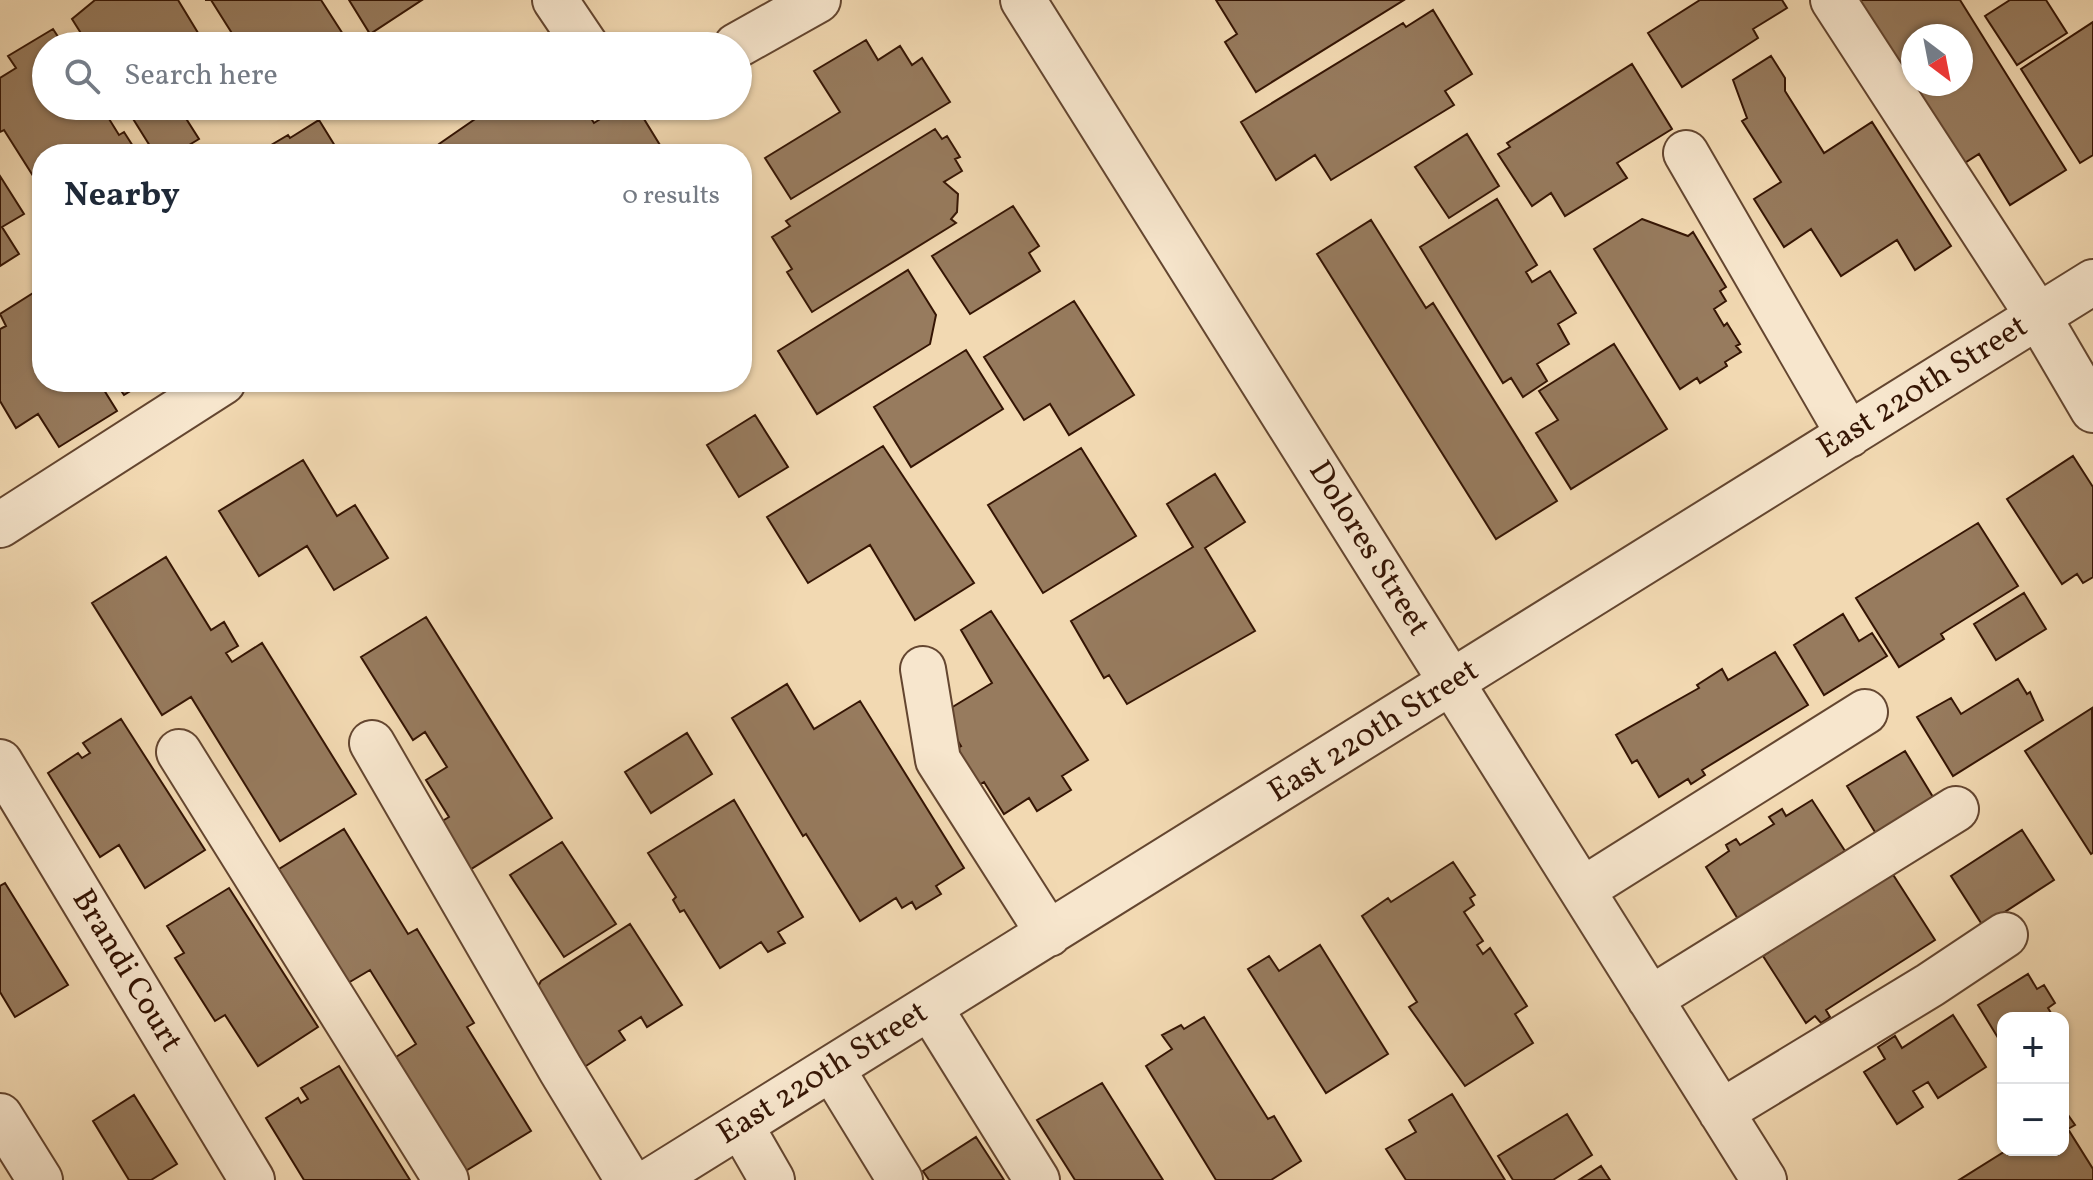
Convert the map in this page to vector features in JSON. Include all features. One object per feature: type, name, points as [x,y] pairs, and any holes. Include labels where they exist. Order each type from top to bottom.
[{"type":"street","points":[[555,0],[577,32]]},
{"type":"street","points":[[752,37],[818,0]]},
{"type":"street","name":"Dolores Street","points":[[1023,0],[1764,1180]]},
{"type":"street","points":[[1833,0],[2038,316],[2093,410]]},
{"type":"street","points":[[1686,153],[1849,435]]},
{"type":"street","name":"East 220th Street","points":[[652,1180],[2093,282]]},
{"type":"street","points":[[0,525],[207,392]]},
{"type":"street","points":[[923,669],[938,760],[1049,934]]},
{"type":"street","points":[[1582,890],[1865,712]]},
{"type":"street","points":[[372,743],[628,1180]]},
{"type":"street","points":[[179,752],[446,1180]]},
{"type":"street","name":"Brandi Court","points":[[0,762],[252,1180]]},
{"type":"street","points":[[1650,999],[1956,809]]},
{"type":"street","points":[[1721,1112],[2005,935]]},
{"type":"street","points":[[930,1008],[1037,1180]]},
{"type":"street","points":[[832,1069],[900,1180]]},
{"type":"street","points":[[0,1116],[40,1180]]},
{"type":"street","points":[[741,1126],[772,1180]]},
{"type":"building","points":[[95,0],[178,0],[197,32],[80,32],[72,19]]},
{"type":"building","points":[[211,0],[321,0],[342,32],[231,32]]},
{"type":"building","points":[[349,0],[422,0],[373,32],[369,32]]},
{"type":"building","points":[[1216,0],[1404,0],[1256,92],[1225,42],[1237,34]]},
{"type":"building","points":[[1700,0],[1782,0],[1787,8],[1753,29],[1758,38],[1682,87],[1648,33]]},
{"type":"building","points":[[1854,0],[1960,0],[2066,170],[2010,205],[1979,154],[1952,171],[1909,96],[1973,96],[1973,24],[1901,24],[1901,82]]},
{"type":"building","points":[[2010,0],[2046,0],[2067,33],[2017,65],[1985,16]]},
{"type":"building","points":[[1433,10],[1472,74],[1445,91],[1454,105],[1331,180],[1315,155],[1276,180],[1241,122],[1403,23],[1406,27]]},
{"type":"building","points":[[2093,22],[2093,155],[2080,163],[2021,69]]},
{"type":"building","points":[[866,40],[878,60],[900,46],[912,65],[922,58],[950,102],[791,199],[765,158],[840,112],[814,71]]},
{"type":"building","points":[[32,42],[32,120],[110,120],[119,135],[124,132],[132,144],[32,144],[32,174],[4,130],[0,132],[0,78],[16,68],[8,56]]},
{"type":"building","points":[[1771,56],[1785,78],[1785,91],[1824,153],[1872,122],[1951,246],[1915,270],[1897,240],[1841,276],[1811,229],[1784,247],[1754,199],[1781,182],[1742,121],[1747,118],[1733,80]]},
{"type":"building","points":[[1632,64],[1672,129],[1617,163],[1627,178],[1565,216],[1551,193],[1532,206],[1498,154],[1510,147],[1507,143]]},
{"type":"building","points":[[134,120],[187,120],[199,139],[191,144],[149,144]]},
{"type":"building","points":[[319,120],[334,144],[273,144],[288,135],[290,138]]},
{"type":"building","points":[[474,120],[592,120],[594,123],[599,120],[645,120],[659,144],[439,144]]},
{"type":"building","points":[[935,129],[942,139],[947,136],[960,157],[955,159],[962,171],[944,182],[958,194],[957,212],[951,219],[956,223],[812,312],[787,272],[792,269],[772,237],[790,226],[786,221]]},
{"type":"building","points":[[1467,134],[1499,186],[1449,218],[1415,167]]},
{"type":"building","points":[[0,176],[24,214],[2,227],[19,254],[0,266]]},
{"type":"building","points":[[1497,199],[1537,265],[1526,272],[1532,282],[1550,271],[1576,313],[1558,324],[1569,344],[1537,364],[1547,381],[1523,397],[1511,378],[1503,383],[1420,247]]},
{"type":"building","points":[[1013,206],[1039,246],[1029,253],[1040,271],[970,314],[932,256]]},
{"type":"building","points":[[1642,219],[1688,236],[1693,232],[1726,287],[1720,291],[1726,301],[1714,309],[1740,344],[1736,346],[1741,352],[1725,362],[1727,366],[1700,383],[1697,378],[1680,389],[1594,249]]},
{"type":"building","points":[[1371,220],[1426,308],[1433,303],[1557,501],[1496,539],[1317,254]]},
{"type":"building","points":[[908,270],[936,315],[930,344],[817,414],[778,351]]},
{"type":"building","points":[[32,294],[32,392],[105,392],[117,411],[59,447],[38,414],[16,428],[0,401],[0,329],[6,326],[0,314]]},
{"type":"building","points":[[1074,301],[1134,395],[1069,435],[1050,404],[1024,420],[984,357]]},
{"type":"building","points":[[1614,344],[1667,429],[1571,489],[1536,433],[1558,420],[1539,391]]},
{"type":"building","points":[[966,350],[1003,409],[911,467],[874,407]]},
{"type":"building","points":[[755,415],[788,467],[739,497],[707,445]]},
{"type":"building","points":[[883,446],[974,583],[915,620],[870,545],[808,583],[767,517]]},
{"type":"building","points":[[1081,448],[1136,536],[1043,593],[988,505]]},
{"type":"building","points":[[2073,456],[2093,487],[2093,577],[2083,583],[2077,574],[2062,584],[2007,499]]},
{"type":"building","points":[[303,460],[337,516],[355,505],[388,558],[334,590],[307,546],[259,576],[219,511]]},
{"type":"building","points":[[1215,474],[1245,522],[1205,548],[1255,631],[1127,704],[1109,675],[1104,678],[1071,621],[1193,547],[1167,504]]},
{"type":"building","points":[[1978,523],[2018,586],[1941,634],[1944,639],[1899,667],[1856,598]]},
{"type":"building","points":[[166,557],[211,630],[224,622],[238,646],[226,653],[232,662],[262,643],[356,794],[280,841],[191,697],[162,715],[92,603]]},
{"type":"building","points":[[2024,593],[2046,629],[1996,660],[1974,624]]},
{"type":"building","points":[[991,611],[1088,760],[1062,776],[1071,790],[1037,811],[1029,798],[1004,814],[984,782],[969,791],[946,754],[961,746],[941,714],[992,683],[961,630]]},
{"type":"building","points":[[1843,614],[1859,641],[1872,633],[1887,656],[1824,695],[1794,645]]},
{"type":"building","points":[[426,617],[552,818],[468,871],[439,823],[449,817],[426,780],[447,767],[425,732],[413,740],[361,657]]},
{"type":"building","points":[[1775,652],[1808,705],[1702,770],[1705,775],[1691,784],[1688,779],[1659,797],[1637,760],[1632,763],[1616,735],[1699,688],[1697,685],[1722,669],[1728,680]]},
{"type":"building","points":[[2018,679],[2027,694],[2030,692],[2043,720],[1953,776],[1917,717],[1951,698],[1961,714]]},
{"type":"building","points":[[787,684],[814,729],[860,701],[964,868],[936,886],[941,894],[916,909],[912,902],[902,908],[896,898],[860,921],[806,834],[803,836],[732,718]]},
{"type":"building","points":[[2092,708],[2093,853],[2091,854],[2025,751]]},
{"type":"building","points":[[121,719],[205,850],[145,888],[119,845],[100,857],[48,773],[78,753],[82,758],[90,753],[83,743]]},
{"type":"building","points":[[687,733],[712,774],[651,813],[625,772]]},
{"type":"building","points":[[1905,751],[1936,802],[1878,837],[1847,786]]},
{"type":"building","points":[[734,800],[803,917],[778,932],[785,943],[768,952],[761,942],[720,968],[684,910],[680,912],[673,900],[676,897],[648,853]]},
{"type":"building","points":[[1812,800],[1845,851],[1738,919],[1706,867],[1729,851],[1726,845],[1736,839],[1740,845],[1774,824],[1769,817],[1782,809],[1786,816]]},
{"type":"building","points":[[344,829],[408,934],[417,929],[474,1023],[467,1027],[531,1131],[454,1178],[419,1095],[396,1057],[416,1044],[370,970],[348,983],[266,877]]},
{"type":"building","points":[[2022,830],[2054,880],[1983,926],[1951,876]]},
{"type":"building","points":[[562,842],[616,924],[564,957],[510,875]]},
{"type":"building","points":[[1453,862],[1475,895],[1470,898],[1474,905],[1464,912],[1483,941],[1477,945],[1483,954],[1490,948],[1527,1006],[1515,1014],[1533,1043],[1465,1086],[1409,1007],[1417,1002],[1362,916],[1388,898],[1391,902]]},
{"type":"building","points":[[1892,873],[1935,940],[1826,1010],[1830,1017],[1821,1023],[1815,1016],[1806,1023],[1763,956],[1769,952],[1764,945],[1777,937],[1782,944]]},
{"type":"building","points":[[5,883],[68,985],[15,1017],[0,992],[0,886]]},
{"type":"building","points":[[229,888],[318,1027],[258,1066],[225,1015],[215,1021],[175,958],[184,953],[167,926]]},
{"type":"building","points":[[630,924],[682,1005],[647,1027],[641,1017],[619,1031],[625,1040],[580,1070],[531,1000],[541,981]]},
{"type":"building","points":[[1320,945],[1388,1054],[1326,1093],[1248,969],[1269,956],[1279,971]]},
{"type":"building","points":[[2028,974],[2037,989],[2044,985],[2055,1003],[2048,1008],[2050,1012],[1997,1012],[1997,1036],[1978,1005]]},
{"type":"building","points":[[1953,1015],[1986,1067],[1938,1098],[1928,1082],[1913,1091],[1923,1107],[1897,1124],[1864,1072],[1885,1059],[1878,1047],[1895,1036],[1902,1048]]},
{"type":"building","points":[[1204,1017],[1268,1119],[1274,1116],[1301,1161],[1271,1180],[1216,1180],[1146,1066],[1172,1049],[1162,1035],[1181,1025],[1184,1029]]},
{"type":"building","points":[[339,1066],[410,1180],[304,1180],[266,1118],[298,1098],[301,1103],[308,1099],[301,1088]]},
{"type":"building","points":[[1102,1083],[1163,1180],[1075,1180],[1037,1120]]},
{"type":"building","points":[[1452,1094],[1505,1180],[1406,1180],[1386,1149],[1416,1132],[1409,1120]]},
{"type":"building","points":[[134,1095],[177,1164],[151,1180],[129,1180],[93,1121]]},
{"type":"building","points":[[1567,1114],[1592,1155],[1553,1180],[1513,1180],[1498,1156]]},
{"type":"building","points":[[2069,1131],[2093,1169],[2093,1180],[1959,1180],[1997,1156],[2069,1156]]},
{"type":"building","points":[[976,1137],[1004,1180],[929,1180],[923,1171]]},
{"type":"building","points":[[1601,1166],[1610,1180],[1579,1180]]}]
